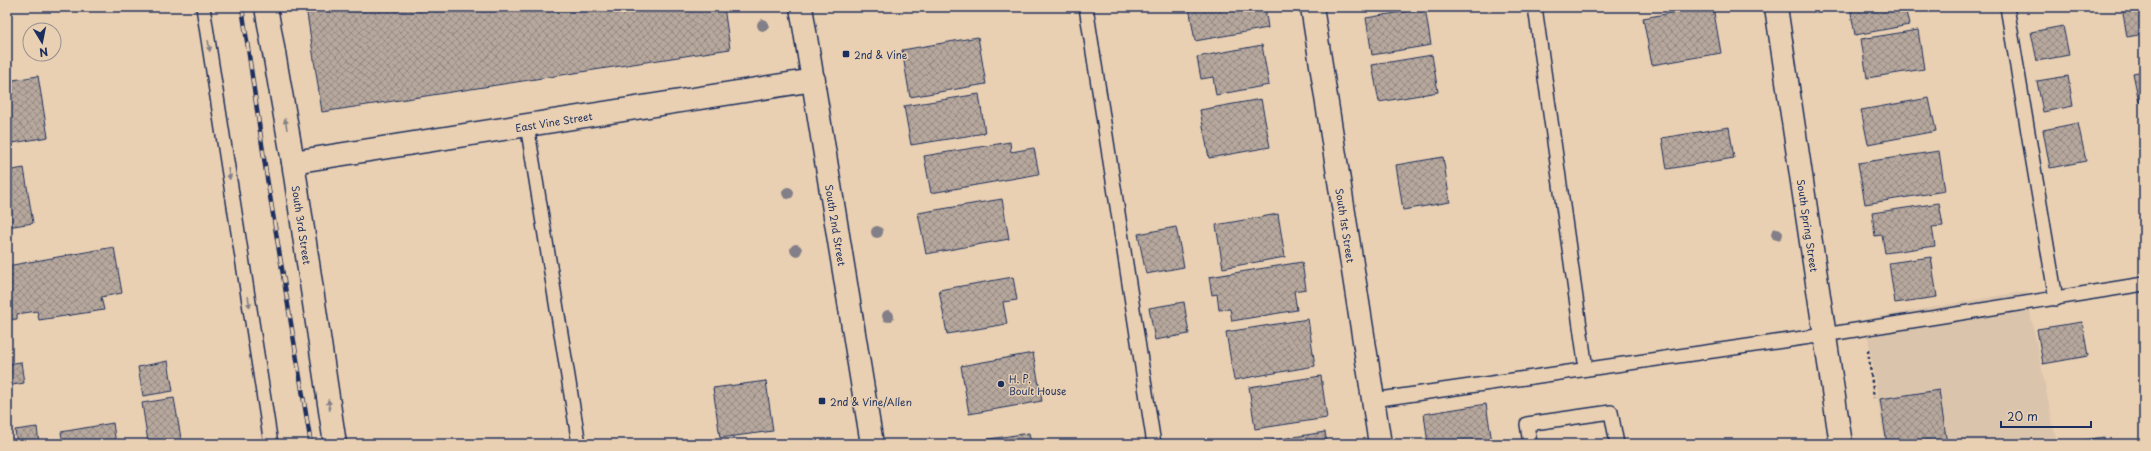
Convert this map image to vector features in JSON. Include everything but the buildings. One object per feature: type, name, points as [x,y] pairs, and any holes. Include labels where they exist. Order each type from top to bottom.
[{"type":"street","name":"South 3rd Street","points":[[266,7],[293,162],[335,444]]},
{"type":"street","name":"South 2nd Street","points":[[801,7],[872,444]]},
{"type":"street","name":"South 1st Street","points":[[1312,7],[1380,444]]},
{"type":"street","name":"South Spring Street","points":[[1776,7],[1841,444]]},
{"type":"street","name":"East Vine Street","points":[[293,162],[814,80]]},
{"type":"lane","points":[[203,7],[271,444]]},
{"type":"lane","points":[[1086,7],[1154,444]]},
{"type":"lane","points":[[1535,7],[1586,369]]},
{"type":"lane","points":[[2007,7],[2056,299]]},
{"type":"lane","points":[[527,125],[579,444]]},
{"type":"lane","points":[[1373,400],[1824,335],[2144,284]]},
{"type":"lane","points":[[1530,444],[1527,424],[1612,412],[1617,444]]},
{"type":"path","points":[[1865,328],[1874,398]]},
{"type":"shaded area","points":[[2026,291],[2057,444],[1885,444],[1865,319]]},
{"type":"railway","points":[[242,7],[266,172],[311,444]]},
{"type":"place","name":"2nd & Vine","points":[[846,54]]},
{"type":"place","name":"H. P. Boult House","points":[[1001,384]]},
{"type":"place","name":"2nd & Vine/Allen","points":[[822,401]]}]
